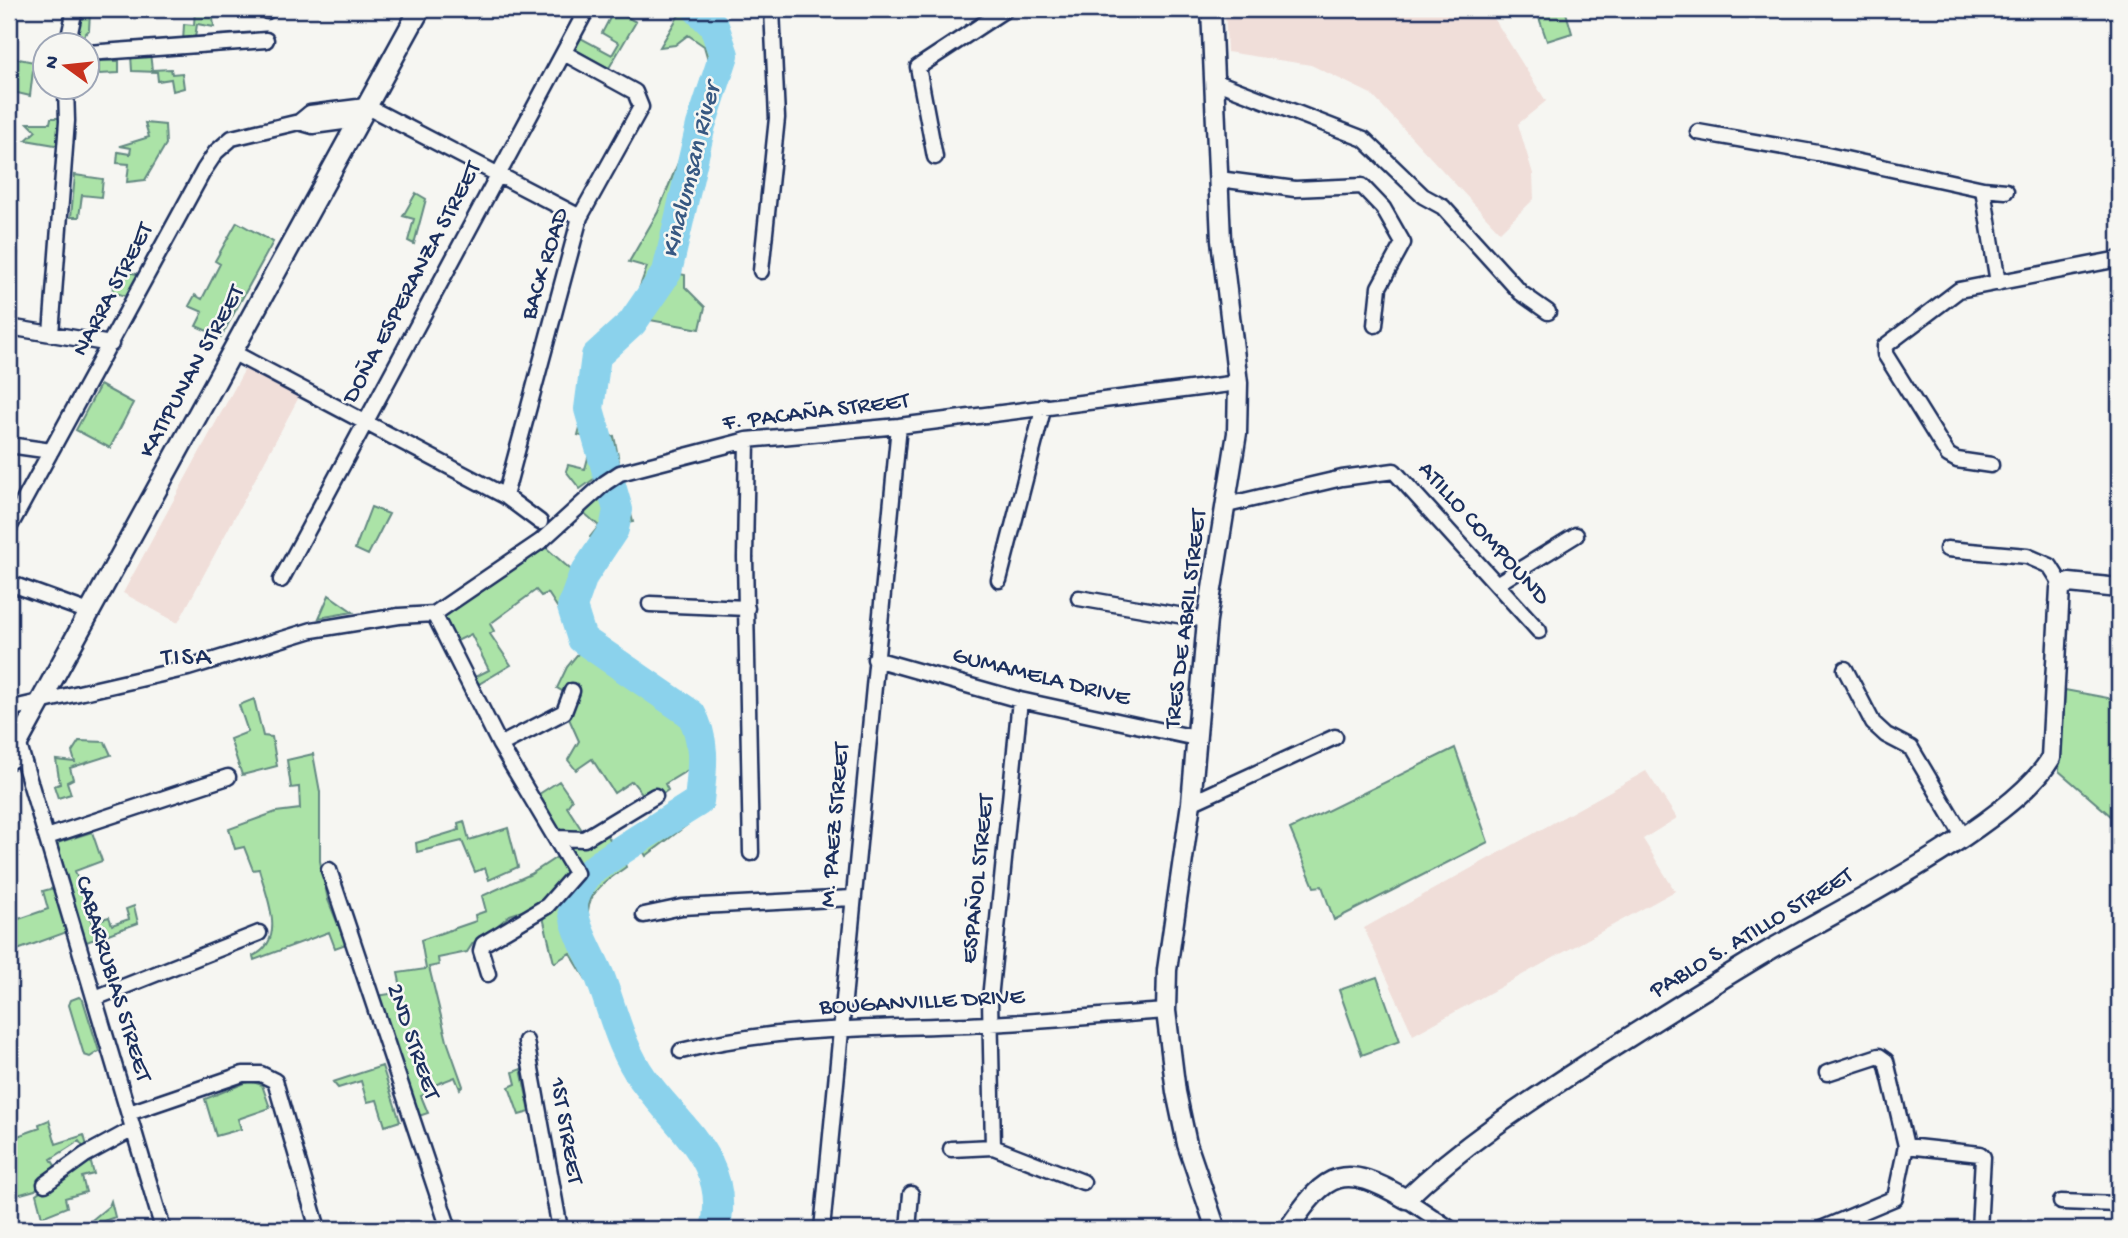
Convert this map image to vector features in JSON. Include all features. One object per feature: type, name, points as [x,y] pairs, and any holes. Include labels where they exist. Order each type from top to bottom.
[{"type":"main road","name":"KATIPUNAN STREET","points":[[13,750],[420,9]]},
{"type":"street","points":[[70,32],[75,9]]},
{"type":"street","name":"DOÑA ESPERANZA STREET","points":[[281,580],[587,9]]},
{"type":"street","points":[[761,271],[777,117],[772,9]]},
{"type":"street","points":[[935,157],[918,67],[1006,9]]},
{"type":"street","name":"TRES DE ABRIL STREET","points":[[1211,9],[1221,240],[1238,383],[1237,433],[1207,620],[1191,803],[1167,970],[1166,1011],[1176,1093],[1187,1144],[1216,1229]]},
{"type":"street","points":[[102,51],[266,40]]},
{"type":"street","name":"BACK ROAD","points":[[505,496],[580,217],[639,113],[640,102],[635,92],[564,53]]},
{"type":"street","points":[[1214,81],[1364,139],[1423,196],[1443,207],[1521,293],[1548,312]]},
{"type":"street","points":[[51,334],[66,102]]},
{"type":"street","points":[[362,113],[580,217]]},
{"type":"street","name":"NARRA STREET","points":[[9,528],[216,152],[232,138],[299,122],[313,126],[362,113]]},
{"type":"street","points":[[1698,132],[1818,153],[1983,189],[2006,191]]},
{"type":"street","points":[[1219,179],[1295,189],[1362,186],[1383,208],[1404,243],[1379,287],[1376,325]]},
{"type":"street","points":[[1983,189],[1998,282]]},
{"type":"street","points":[[1991,465],[1957,460],[1948,455],[1884,348],[1959,290],[2119,259]]},
{"type":"street","points":[[9,327],[111,344]]},
{"type":"street","points":[[232,352],[505,496],[540,522]]},
{"type":"street","name":"F. PACAÑA STREET","points":[[434,614],[541,541],[605,483],[620,473],[747,440],[899,426],[1238,383]]},
{"type":"street","points":[[999,580],[1044,406]]},
{"type":"street","name":"M. PAEZ STREET","points":[[822,1229],[899,426]]},
{"type":"street","points":[[747,440],[751,853]]},
{"type":"street","points":[[9,445],[51,451]]},
{"type":"street","name":"ATILLO COMPOUND","points":[[1227,505],[1342,478],[1394,471],[1539,631]]},
{"type":"street","points":[[1498,583],[1576,535]]},
{"type":"street","points":[[1947,549],[2027,556],[2046,562],[2062,585],[2068,583],[2119,588]]},
{"type":"street","points":[[9,583],[89,612]]},
{"type":"street","name":"PABLO S. ATILLO STREET","points":[[1406,1199],[1472,1140],[1555,1084],[1707,987],[1963,836],[2033,783],[2051,758],[2057,595],[2062,585]]},
{"type":"street","points":[[1079,598],[1207,620]]},
{"type":"street","points":[[650,604],[747,607]]},
{"type":"street","points":[[9,709],[188,668],[312,629],[399,616],[434,614],[500,745],[576,873],[547,906],[483,944],[481,951],[488,974]]},
{"type":"street","name":"GUMAMELA DRIVE","points":[[875,659],[1020,700],[1196,738]]},
{"type":"street","points":[[1845,669],[1873,723],[1886,736],[1911,748],[1963,836]]},
{"type":"street","points":[[500,745],[564,712],[572,691]]},
{"type":"street","name":"ESPAÑOL STREET","points":[[993,1147],[990,999],[1020,700]]},
{"type":"street","points":[[1191,803],[1335,737]]},
{"type":"street","name":"CABARRUBIAS STREET","points":[[13,750],[47,838],[163,1229]]},
{"type":"street","points":[[47,838],[228,777]]},
{"type":"street","points":[[556,838],[572,840],[590,836],[655,796]]},
{"type":"street","name":"2ND STREET","points":[[329,870],[449,1229]]},
{"type":"street","points":[[644,915],[682,907],[852,898]]},
{"type":"street","points":[[94,998],[259,933]]},
{"type":"street","name":"BOUGANVILLE DRIVE","points":[[681,1051],[723,1040],[842,1028],[990,1024],[1166,1011]]},
{"type":"street","name":"1ST STREET","points":[[526,1041],[560,1229]]},
{"type":"street","points":[[1821,1229],[1895,1198],[1906,1146],[1886,1061],[1879,1056],[1827,1073]]},
{"type":"street","points":[[129,1113],[243,1074],[261,1074],[275,1081],[318,1229]]},
{"type":"street","points":[[45,1184],[85,1155],[133,1129]]},
{"type":"street","points":[[1906,1146],[1980,1154],[1983,1157],[1979,1229]]},
{"type":"street","points":[[951,1149],[993,1147],[1083,1182]]},
{"type":"street","points":[[1287,1229],[1310,1196],[1324,1183],[1352,1175],[1380,1183],[1451,1229]]},
{"type":"street","points":[[908,1229],[911,1194]]},
{"type":"street","points":[[2061,1202],[2119,1204]]},
{"type":"shaded area","points":[[1225,9],[1488,9],[1546,101],[1518,124],[1533,174],[1534,199],[1500,232],[1371,94],[1311,65],[1227,52]]},
{"type":"shaded area","points":[[246,367],[300,395],[178,623],[123,593]]},
{"type":"shaded area","points":[[1646,771],[1677,818],[1643,839],[1675,891],[1413,1035],[1364,928]]},
{"type":"green space","points":[[80,9],[101,9],[101,13],[90,13],[87,32],[74,32]]},
{"type":"green space","points":[[195,9],[221,11],[221,17],[213,18],[214,27],[197,24],[195,38],[183,42],[184,24],[194,25]]},
{"type":"green space","points":[[670,9],[713,9],[728,30],[728,74],[707,121],[695,164],[675,273],[685,275],[685,287],[705,307],[700,329],[639,318],[603,359],[597,371],[595,400],[606,438],[614,436],[619,461],[580,489],[566,471],[568,465],[585,469],[593,439],[578,435],[582,420],[578,401],[589,357],[636,297],[647,267],[629,262],[658,212],[713,77],[704,46],[688,35],[675,45],[660,47],[679,15]]},
{"type":"green space","points":[[1536,9],[1565,9],[1572,33],[1547,41]]},
{"type":"green space","points":[[614,10],[636,22],[609,68],[573,48],[579,37],[612,55],[619,43],[602,33]]},
{"type":"green space","points":[[150,53],[152,70],[171,69],[172,74],[182,73],[184,88],[173,91],[171,79],[158,81],[157,72],[132,71],[131,55]]},
{"type":"green space","points":[[9,57],[32,62],[30,96],[9,91]]},
{"type":"green space","points":[[102,61],[119,61],[119,73],[102,74]]},
{"type":"green space","points":[[51,118],[61,118],[61,146],[26,140],[36,131],[28,123],[50,123]]},
{"type":"green space","points":[[145,123],[165,125],[166,144],[145,180],[127,182],[129,164],[117,163],[118,152],[130,154],[131,148],[120,146],[149,137]]},
{"type":"green space","points":[[75,175],[103,179],[101,197],[82,195],[79,217],[71,217]]},
{"type":"green space","points":[[416,193],[426,199],[414,244],[408,241],[414,219],[403,216]]},
{"type":"green space","points":[[237,222],[273,242],[221,337],[196,326],[203,312],[189,306],[195,295],[202,299],[220,264],[215,261]]},
{"type":"green space","points":[[9,252],[18,253],[9,308]]},
{"type":"green space","points":[[117,269],[140,275],[129,297],[112,292]]},
{"type":"green space","points":[[100,385],[133,403],[110,448],[76,430]]},
{"type":"green space","points":[[623,482],[633,522],[623,524],[606,550],[590,537],[599,526],[583,512],[607,486]]},
{"type":"green space","points":[[371,507],[389,514],[368,555],[355,549]]},
{"type":"green space","points":[[543,545],[579,577],[561,613],[548,593],[541,596],[536,590],[490,624],[494,631],[490,634],[511,665],[477,685],[473,678],[489,670],[471,634],[455,642],[443,618]]},
{"type":"green space","points":[[329,595],[353,612],[319,618]]},
{"type":"green space","points":[[585,645],[683,706],[702,709],[712,774],[708,809],[646,856],[642,849],[625,864],[626,867],[602,885],[589,904],[589,923],[608,977],[645,1061],[660,1079],[644,1093],[618,1049],[608,1023],[614,1020],[601,985],[592,989],[570,953],[554,963],[543,917],[579,874],[533,798],[559,781],[572,800],[567,807],[589,841],[606,833],[616,849],[694,800],[693,767],[665,784],[668,790],[650,803],[632,781],[614,793],[592,759],[576,770],[568,760],[579,741],[566,712],[574,698],[557,688],[567,667]]},
{"type":"green space","points":[[2065,690],[2119,700],[2119,823],[2059,771]]},
{"type":"green space","points":[[254,699],[263,736],[272,737],[277,766],[242,775],[230,739],[248,732],[239,705]]},
{"type":"green space","points":[[79,741],[105,742],[111,755],[70,768],[73,779],[67,782],[71,794],[58,798],[54,786],[60,784],[56,760],[75,762],[72,752]]},
{"type":"green space","points":[[1455,748],[1488,842],[1334,920],[1322,886],[1314,887],[1290,829]]},
{"type":"green space","points":[[313,754],[320,792],[320,861],[328,900],[346,944],[335,948],[329,932],[254,960],[253,956],[264,949],[270,939],[272,917],[259,869],[253,870],[244,847],[235,849],[229,829],[276,812],[300,809],[299,787],[291,788],[287,760]]},
{"type":"green space","points":[[464,821],[469,840],[508,828],[518,867],[489,880],[485,868],[475,872],[462,841],[417,852],[416,843],[459,830],[458,823]]},
{"type":"green space","points":[[92,832],[102,861],[75,871],[92,922],[109,917],[112,925],[129,919],[126,909],[134,906],[138,923],[84,943],[57,843]]},
{"type":"green space","points":[[560,855],[568,872],[538,906],[510,915],[473,943],[467,952],[438,958],[439,965],[429,967],[447,1041],[463,1086],[460,1089],[455,1077],[424,1089],[426,1094],[421,1096],[428,1113],[419,1116],[393,1040],[365,998],[402,992],[398,973],[426,969],[421,940],[476,921],[475,915],[486,911],[482,896],[531,874]]},
{"type":"green space","points":[[54,888],[67,932],[9,953],[9,901],[13,900],[19,919],[48,909],[43,891]]},
{"type":"green space","points":[[1377,977],[1400,1041],[1362,1055],[1339,990]]},
{"type":"green space","points":[[79,997],[83,1000],[99,1051],[90,1057],[84,1055],[69,1005],[71,1000]]},
{"type":"green space","points":[[382,1066],[400,1121],[385,1126],[377,1100],[367,1102],[361,1081],[338,1088],[333,1082]]},
{"type":"green space","points":[[521,1069],[530,1112],[519,1115],[509,1087],[516,1084],[513,1072]]},
{"type":"green space","points":[[250,1081],[262,1085],[270,1108],[238,1119],[241,1129],[216,1136],[205,1099]]},
{"type":"green space","points":[[49,1120],[56,1144],[84,1135],[88,1150],[86,1151],[79,1141],[51,1159],[57,1169],[35,1190],[17,1195],[9,1173],[9,1139],[40,1128],[39,1124]]},
{"type":"green space","points":[[89,1156],[94,1174],[82,1177],[86,1192],[65,1198],[67,1207],[42,1217],[36,1194]]},
{"type":"green space","points":[[111,1201],[115,1217],[81,1229],[109,1206]]},
{"type":"waterway","name":"Kinalumsan River","points":[[697,9],[714,26],[724,55],[701,125],[667,272],[632,323],[596,356],[589,409],[618,510],[614,529],[583,576],[572,607],[582,639],[691,714],[701,745],[699,801],[590,872],[575,896],[573,907],[580,934],[635,1067],[686,1130],[709,1165],[716,1184],[718,1206],[715,1229]]},
{"type":"district","name":"TISA","points":[[187,659]]}]
